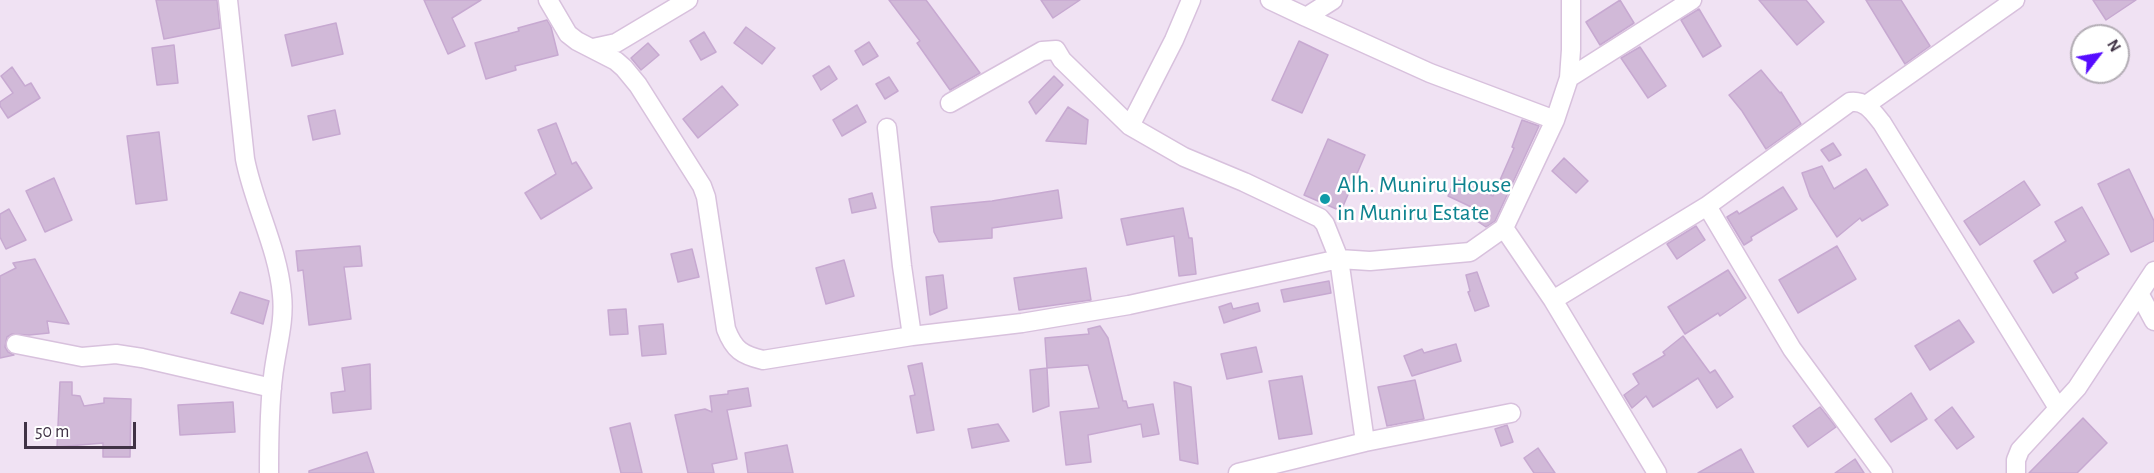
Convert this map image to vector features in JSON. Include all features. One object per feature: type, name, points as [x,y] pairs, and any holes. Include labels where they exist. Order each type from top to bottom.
[{"type":"street","points":[[228,0],[245,159],[250,181],[275,253],[282,294],[283,322],[272,388],[269,473]]},
{"type":"street","points":[[548,0],[568,33],[577,41],[592,48],[616,52],[688,0]]},
{"type":"street","points":[[1130,126],[1174,40],[1191,0]]},
{"type":"street","points":[[1270,0],[1430,73],[1555,120]]},
{"type":"street","points":[[1306,16],[1333,0]]},
{"type":"street","points":[[616,52],[702,186],[706,197],[726,329],[731,341],[740,352],[748,357],[764,360],[912,336],[1022,323],[1129,305],[1339,259],[1370,261],[1470,252],[1504,228],[1555,120],[1569,78],[1570,0]]},
{"type":"street","points":[[1569,78],[1692,0]]},
{"type":"street","points":[[1866,105],[2015,0]]},
{"type":"street","points":[[950,103],[1042,51],[1056,50],[1062,60],[1130,126],[1184,157],[1320,218],[1325,224],[1339,259],[1365,442]]},
{"type":"street","points":[[1553,300],[1707,206],[1850,102],[1858,101],[1866,105],[1882,123],[2058,408]]},
{"type":"street","points":[[887,128],[912,336]]},
{"type":"street","points":[[1707,206],[1792,349],[1882,473]]},
{"type":"street","points":[[1504,228],[1553,300],[1657,473]]},
{"type":"street","points":[[2016,473],[2016,460],[2020,450],[2077,388],[2154,271]]},
{"type":"street","points":[[2140,295],[2154,321]]},
{"type":"street","points":[[16,344],[82,357],[116,354],[142,358],[272,388]]},
{"type":"street","points":[[1238,473],[1365,442],[1511,413]]},
{"type":"building","points":[[156,0],[217,0],[220,28],[164,39]]},
{"type":"building","points":[[424,0],[481,0],[452,18],[465,46],[448,54]]},
{"type":"building","points":[[889,0],[926,0],[980,73],[950,90],[917,43],[920,41]]},
{"type":"building","points":[[1041,0],[1080,0],[1053,18]]},
{"type":"building","points":[[1620,0],[1634,23],[1600,45],[1586,22]]},
{"type":"building","points":[[1759,0],[1806,0],[1824,22],[1797,45]]},
{"type":"building","points":[[1866,0],[1901,0],[1930,46],[1905,64]]},
{"type":"building","points":[[2093,0],[2136,0],[2106,20]]},
{"type":"building","points":[[1699,9],[1721,46],[1703,57],[1681,20]]},
{"type":"building","points":[[547,20],[558,55],[515,66],[516,70],[486,79],[475,43],[519,31],[518,28]]},
{"type":"building","points":[[336,23],[343,54],[292,66],[285,35]]},
{"type":"building","points":[[746,27],[775,48],[762,64],[734,43]]},
{"type":"building","points":[[704,32],[716,52],[701,60],[690,41]]},
{"type":"building","points":[[1299,41],[1328,55],[1302,113],[1272,100]]},
{"type":"building","points":[[869,42],[878,56],[863,65],[855,51]]},
{"type":"building","points":[[648,43],[659,55],[641,70],[631,58]]},
{"type":"building","points":[[174,45],[178,83],[157,85],[152,48]]},
{"type":"building","points":[[1640,47],[1666,86],[1648,98],[1621,58]]},
{"type":"building","points":[[829,66],[837,79],[821,90],[813,76]]},
{"type":"building","points":[[12,67],[25,86],[31,83],[40,98],[8,118],[0,102],[13,93],[1,76]]},
{"type":"building","points":[[1761,70],[1781,92],[1801,124],[1766,149],[1729,95]]},
{"type":"building","points":[[1054,76],[1063,85],[1036,114],[1029,102]]},
{"type":"building","points":[[889,77],[898,91],[885,99],[876,84]]},
{"type":"building","points":[[722,86],[738,105],[698,138],[683,119]]},
{"type":"building","points":[[857,105],[866,122],[842,136],[833,120]]},
{"type":"building","points":[[1068,107],[1088,120],[1086,144],[1046,141]]},
{"type":"building","points":[[335,110],[340,134],[313,140],[308,116]]},
{"type":"building","points":[[1522,120],[1539,126],[1495,221],[1486,227],[1477,221],[1482,212],[1448,196],[1456,179],[1493,196],[1514,148],[1512,147]]},
{"type":"building","points":[[556,123],[572,164],[576,162],[592,188],[541,219],[525,193],[556,174],[538,130]]},
{"type":"building","points":[[159,132],[167,200],[136,204],[127,136]]},
{"type":"building","points":[[1328,139],[1365,155],[1341,211],[1304,195]]},
{"type":"building","points":[[1833,143],[1841,155],[1829,161],[1821,150]]},
{"type":"building","points":[[1564,158],[1588,181],[1576,193],[1552,171]]},
{"type":"building","points":[[1822,166],[1834,189],[1866,169],[1888,205],[1862,221],[1860,218],[1837,237],[1810,196],[1802,173]]},
{"type":"building","points":[[2129,169],[2154,221],[2154,241],[2131,252],[2098,184]]},
{"type":"building","points":[[54,178],[72,220],[45,232],[26,191]]},
{"type":"building","points":[[2024,181],[2040,205],[1980,245],[1964,221]]},
{"type":"building","points":[[1783,187],[1797,209],[1751,237],[1752,240],[1744,245],[1727,217],[1737,211],[1739,214]]},
{"type":"building","points":[[1058,190],[1062,218],[992,228],[992,238],[939,242],[934,232],[931,207],[992,201]]},
{"type":"building","points":[[872,193],[876,208],[852,213],[849,199]]},
{"type":"building","points":[[2082,207],[2109,254],[2075,273],[2078,278],[2053,293],[2034,261],[2066,241],[2055,222]]},
{"type":"building","points":[[1183,208],[1189,238],[1192,238],[1196,274],[1179,276],[1174,236],[1127,245],[1121,219]]},
{"type":"building","points":[[9,209],[26,240],[6,249],[0,237],[0,214]]},
{"type":"building","points":[[1696,226],[1705,240],[1677,259],[1667,244]]},
{"type":"building","points":[[360,246],[362,266],[344,267],[351,319],[309,325],[303,270],[298,271],[296,251]]},
{"type":"building","points":[[1837,246],[1856,279],[1798,313],[1779,280]]},
{"type":"building","points":[[692,249],[699,277],[678,282],[671,254]]},
{"type":"building","points":[[35,259],[69,324],[47,321],[49,333],[12,334],[7,337],[5,347],[14,355],[0,358],[0,276],[16,268],[13,263]]},
{"type":"building","points":[[844,260],[854,296],[826,304],[816,268]]},
{"type":"building","points":[[1086,268],[1091,300],[1019,310],[1014,278]]},
{"type":"building","points":[[1728,270],[1746,298],[1720,316],[1718,313],[1685,334],[1668,307]]},
{"type":"building","points":[[1477,272],[1489,306],[1475,311],[1468,292],[1470,291],[1466,275]]},
{"type":"building","points":[[943,275],[947,308],[930,315],[926,277]]},
{"type":"building","points":[[1329,281],[1331,293],[1284,302],[1281,290]]},
{"type":"building","points":[[240,292],[269,301],[263,324],[231,313]]},
{"type":"building","points":[[1231,303],[1233,309],[1258,303],[1260,311],[1224,323],[1219,307]]},
{"type":"building","points":[[626,309],[628,334],[610,335],[608,310]]},
{"type":"building","points":[[1959,320],[1974,342],[1930,370],[1915,346]]},
{"type":"building","points":[[663,324],[666,354],[642,356],[639,326]]},
{"type":"building","points":[[1100,326],[1108,338],[1123,401],[1126,401],[1128,408],[1153,404],[1159,434],[1143,437],[1141,424],[1088,435],[1091,462],[1066,465],[1060,412],[1099,408],[1088,365],[1047,368],[1045,338],[1089,334],[1088,329]]},
{"type":"building","points":[[1683,336],[1710,373],[1715,370],[1733,397],[1717,408],[1698,378],[1653,407],[1646,396],[1632,408],[1624,395],[1639,384],[1633,374],[1665,355],[1663,352]]},
{"type":"building","points":[[1456,344],[1461,361],[1412,376],[1404,356],[1422,349],[1424,353]]},
{"type":"building","points":[[1256,347],[1262,372],[1227,379],[1221,354]]},
{"type":"building","points":[[922,363],[934,430],[917,433],[910,396],[915,395],[908,366]]},
{"type":"building","points":[[370,364],[371,409],[333,413],[331,393],[345,391],[342,368]]},
{"type":"building","points":[[1047,368],[1049,406],[1033,412],[1030,370]]},
{"type":"building","points":[[1302,376],[1312,434],[1279,439],[1269,381]]},
{"type":"building","points":[[1415,380],[1424,419],[1387,426],[1378,387]]},
{"type":"building","points":[[60,382],[72,382],[72,395],[80,396],[84,406],[104,403],[104,398],[131,399],[130,457],[103,457],[103,443],[57,447]]},
{"type":"building","points":[[1174,382],[1191,387],[1198,464],[1180,460]]},
{"type":"building","points":[[748,388],[751,406],[727,410],[737,459],[712,464],[714,473],[688,473],[675,415],[705,409],[712,412],[710,396]]},
{"type":"building","points":[[1911,393],[1927,419],[1891,442],[1875,419]]},
{"type":"building","points":[[233,402],[235,432],[180,435],[178,405]]},
{"type":"building","points":[[1820,407],[1836,427],[1808,447],[1793,426]]},
{"type":"building","points":[[1952,407],[1974,437],[1957,449],[1935,420]]},
{"type":"building","points":[[2083,418],[2107,443],[2077,473],[2029,473]]},
{"type":"building","points":[[630,423],[642,473],[621,473],[610,428]]},
{"type":"building","points":[[998,424],[1009,441],[972,448],[968,429]]},
{"type":"building","points":[[1507,425],[1513,442],[1501,446],[1495,429]]},
{"type":"building","points":[[787,445],[793,473],[748,473],[745,453]]},
{"type":"building","points":[[1538,448],[1555,473],[1534,473],[1524,458]]},
{"type":"building","points":[[1741,449],[1754,473],[1698,473]]},
{"type":"building","points":[[367,452],[374,473],[309,473],[309,471]]},
{"type":"building","points":[[1855,459],[1864,473],[1835,473]]},
{"type":"place","name":"Alh. Muniru House in Muniru Estate","points":[[1325,199]]}]
